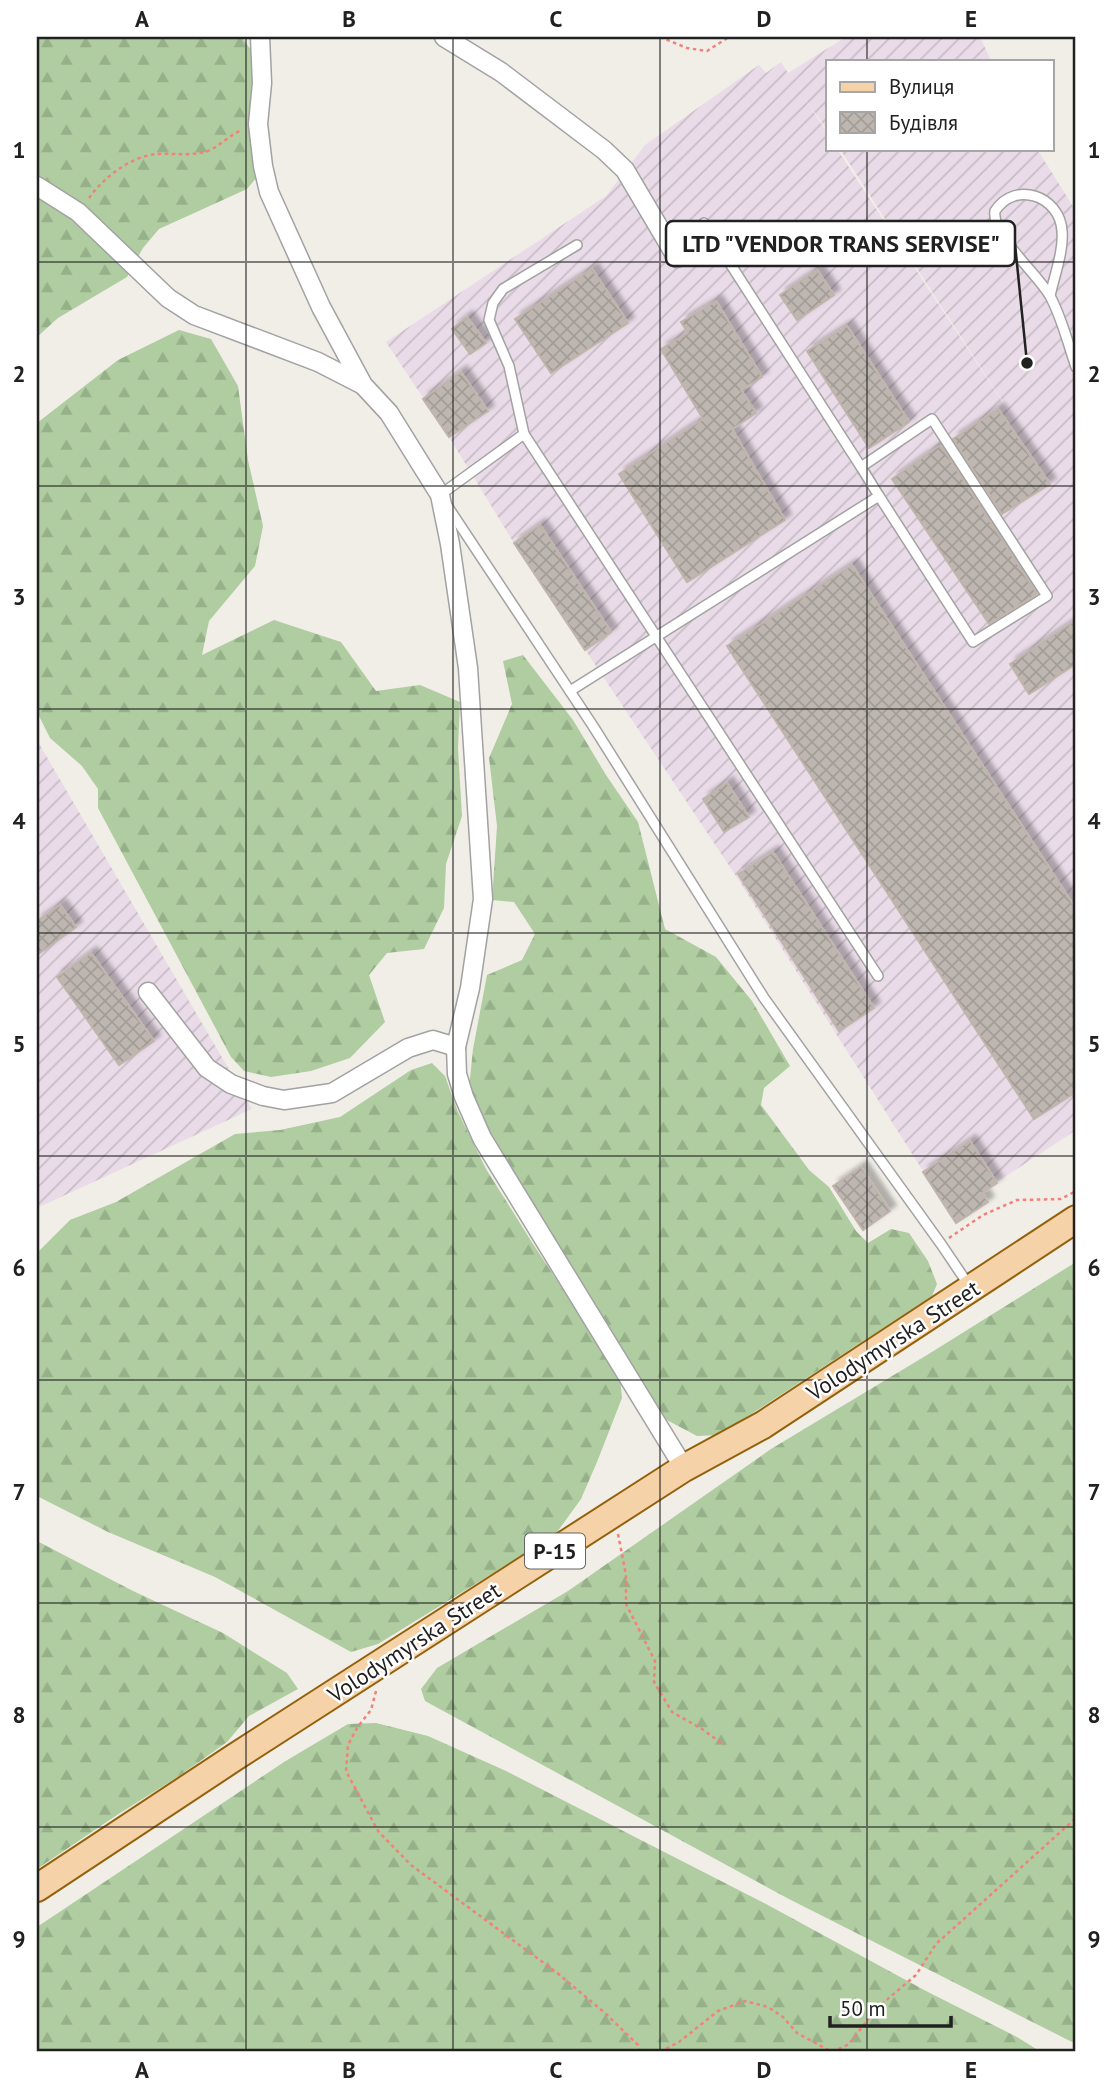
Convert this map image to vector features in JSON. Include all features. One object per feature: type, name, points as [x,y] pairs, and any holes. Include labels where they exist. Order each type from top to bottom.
[{"type":"main road","name":"Volodymyrska Street","points":[[37,1888],[684,1468],[763,1425],[1076,1219]]},
{"type":"street","points":[[260,37],[262,83],[258,124],[269,191],[321,307],[363,385],[389,413],[440,495],[450,544],[468,668],[483,899],[470,988],[456,1047],[457,1074],[482,1138],[684,1468]]},
{"type":"street","points":[[444,37],[501,72],[604,150],[625,170],[677,258]]},
{"type":"street","points":[[37,186],[78,212],[168,299],[194,316],[318,362],[363,385]]},
{"type":"street","points":[[148,992],[207,1068],[231,1084],[263,1097],[284,1100],[332,1093],[408,1048],[433,1040],[456,1047]]},
{"type":"lane","points":[[1050,296],[1062,239],[1061,223],[1052,208],[1038,197],[1027,193],[1010,198],[1001,203],[995,211],[996,222],[1050,296],[1076,367]]},
{"type":"lane","points":[[704,223],[973,642],[1047,596],[932,419],[861,467]]},
{"type":"lane","points":[[577,245],[503,289],[493,303],[489,320],[509,366],[524,434],[878,975]]},
{"type":"lane","points":[[524,434],[440,495],[570,691],[764,998],[971,1289]]},
{"type":"lane","points":[[570,691],[879,496]]},
{"type":"path","points":[[660,37],[687,48],[707,51],[729,37]]},
{"type":"path","points":[[78,212],[103,181],[134,160],[154,154],[184,155],[207,152],[236,132],[258,124]]},
{"type":"path","points":[[941,1244],[983,1214],[1017,1200],[1061,1199],[1076,1191]]},
{"type":"path","points":[[614,1514],[626,1576],[626,1604],[655,1661],[654,1682],[672,1712],[724,1745]]},
{"type":"path","points":[[381,1664],[374,1702],[348,1745],[346,1771],[379,1831],[411,1865],[555,1972],[606,2014],[638,2045],[640,2052]]},
{"type":"path","points":[[660,2052],[679,2042],[718,2011],[745,2001],[768,2007],[797,2033],[832,2052],[849,2044],[876,2009],[916,1975],[936,1944],[1076,1818]]},
{"type":"shaded area","points":[[846,37],[980,37],[991,60],[826,60],[826,128],[805,99],[826,131],[826,150],[838,150],[1026,438],[841,150],[1038,150],[1076,211],[1076,1130],[982,1192],[988,1202],[956,1223],[736,876],[514,543],[449,437],[386,342],[606,196],[645,145],[759,65],[766,73],[781,62],[788,73]]},
{"type":"shaded area","points":[[37,740],[252,1109],[37,1208]]},
{"type":"green space","points":[[37,37],[242,37],[251,50],[259,79],[258,176],[247,189],[159,229],[143,248],[127,277],[58,318],[37,337]]},
{"type":"green space","points":[[179,330],[211,339],[238,386],[248,460],[263,526],[255,566],[209,621],[202,655],[274,620],[341,642],[376,691],[420,685],[460,702],[458,748],[462,816],[446,864],[444,908],[424,949],[387,953],[369,975],[385,1022],[350,1058],[311,1071],[271,1077],[244,1071],[231,1057],[98,808],[98,789],[82,766],[50,738],[37,712],[37,423],[118,360]]},
{"type":"green space","points":[[523,655],[573,720],[638,822],[665,929],[716,957],[752,1001],[790,1066],[764,1088],[761,1105],[809,1170],[829,1187],[856,1231],[868,1243],[891,1229],[909,1233],[928,1261],[937,1284],[932,1296],[719,1435],[697,1436],[663,1418],[633,1374],[485,1126],[469,1088],[473,1049],[487,975],[522,960],[535,934],[514,902],[492,900],[497,826],[489,758],[512,704],[503,661]]},
{"type":"green space","points":[[432,1063],[445,1076],[458,1112],[486,1169],[620,1376],[622,1398],[581,1499],[555,1535],[378,1644],[351,1652],[215,1577],[108,1532],[37,1496],[37,1253],[70,1220],[116,1202],[235,1134],[280,1130],[340,1117],[411,1070]]},
{"type":"green space","points":[[1076,1262],[1076,2044],[787,1898],[425,1701],[421,1689],[437,1668],[568,1591],[771,1449]]},
{"type":"green space","points":[[37,1541],[133,1591],[223,1633],[287,1673],[298,1689],[249,1716],[227,1742],[37,1869]]},
{"type":"green space","points":[[376,1723],[428,1736],[506,1771],[766,1904],[1041,2052],[37,2052],[37,1927],[284,1762],[348,1724]]},
{"type":"building","points":[[592,269],[628,323],[551,373],[515,319]]},
{"type":"building","points":[[817,270],[834,295],[797,320],[780,295]]},
{"type":"building","points":[[716,301],[762,377],[741,390],[756,413],[732,429],[785,520],[687,582],[619,474],[703,419],[661,349],[688,333],[681,322]]},
{"type":"building","points":[[467,317],[486,343],[470,354],[452,329]]},
{"type":"building","points":[[847,326],[909,422],[869,448],[807,351]]},
{"type":"building","points":[[461,372],[488,411],[449,437],[423,399]]},
{"type":"building","points":[[998,409],[1050,484],[1002,514],[953,439]]},
{"type":"building","points":[[939,446],[1037,594],[989,624],[892,479]]},
{"type":"building","points":[[540,525],[611,632],[585,650],[514,543]]},
{"type":"building","points":[[852,565],[1076,909],[1076,1092],[1034,1119],[727,646]]},
{"type":"building","points":[[1076,620],[1076,664],[1029,694],[1010,664]]},
{"type":"building","points":[[727,783],[749,817],[724,832],[703,799]]},
{"type":"building","points":[[773,852],[874,1008],[839,1031],[738,874]]},
{"type":"building","points":[[60,905],[76,927],[37,955],[37,921]]},
{"type":"building","points":[[91,953],[154,1041],[119,1065],[57,977]]},
{"type":"building","points":[[970,1141],[997,1183],[982,1193],[988,1202],[956,1223],[923,1172]]},
{"type":"building","points":[[861,1167],[890,1211],[863,1230],[833,1186]]},
{"type":"place","name":"LTD \"VENDOR TRANS SERVISE\"","points":[[1027,363]]}]
